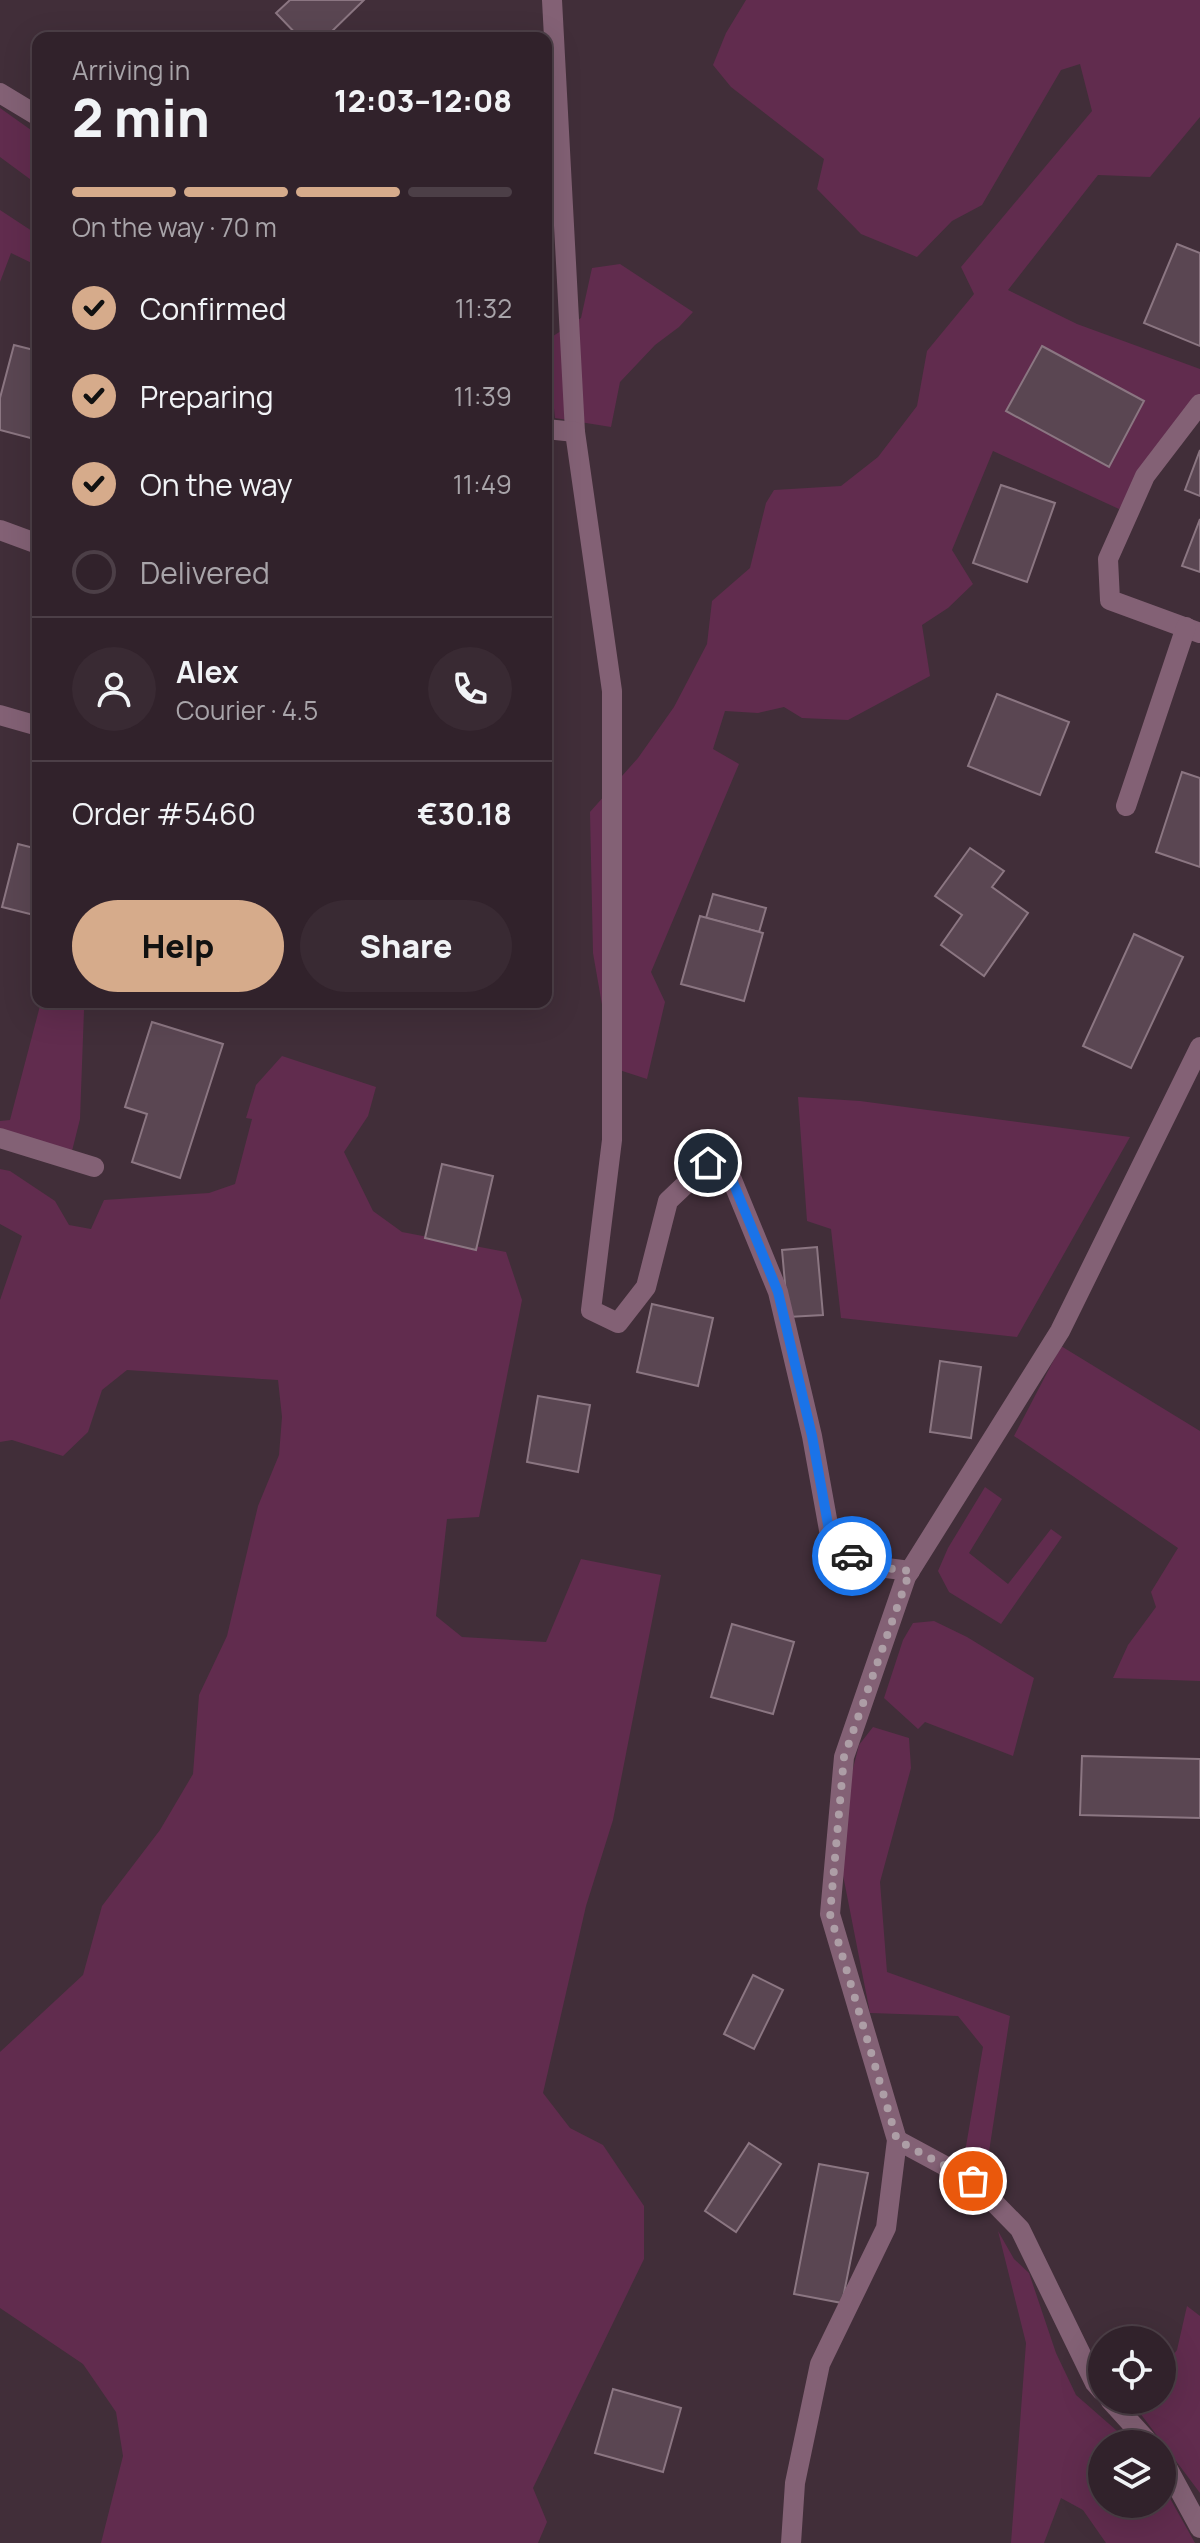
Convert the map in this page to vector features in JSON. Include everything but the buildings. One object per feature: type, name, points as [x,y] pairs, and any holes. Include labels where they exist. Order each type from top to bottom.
[{"type":"street","points":[[552,0],[575,432],[612,691],[612,1140],[591,1310],[618,1323],[646,1287],[668,1201],[708,1163],[728,1170],[778,1292],[812,1436],[831,1541],[863,1565],[910,1571]]},
{"type":"street","points":[[0,93],[32,112]]},
{"type":"street","points":[[1126,806],[1193,630],[1110,600],[1108,559],[1145,476],[1200,404]]},
{"type":"street","points":[[552,430],[575,432]]},
{"type":"street","points":[[0,530],[32,542]]},
{"type":"street","points":[[0,715],[32,724]]},
{"type":"street","points":[[791,2543],[795,2483],[820,2364],[886,2228],[897,2140],[830,1914],[844,1757],[910,1571],[1060,1331],[1200,1047]]},
{"type":"street","points":[[0,1138],[94,1167]]},
{"type":"street","points":[[897,2140],[973,2181],[1020,2229],[1088,2369]]},
{"type":"street","points":[[1123,2414],[1137,2430]]},
{"type":"street","points":[[1176,2484],[1200,2528]]},
{"type":"shaded area","points":[[746,0],[1200,0],[1200,117],[1150,177],[1098,175],[1008,290],[1077,324],[1200,369],[1200,399],[1119,509],[993,451],[952,550],[973,584],[948,608],[922,625],[930,676],[848,720],[802,718],[784,707],[758,713],[725,711],[713,749],[739,764],[651,972],[665,1002],[647,1079],[613,1068],[593,953],[590,812],[638,758],[674,707],[707,644],[712,601],[750,568],[766,503],[774,490],[841,486],[878,457],[917,406],[927,351],[974,294],[961,267],[1092,111],[1080,64],[1061,70],[982,205],[952,221],[917,257],[861,234],[817,189],[824,159],[731,87],[713,65],[726,33]]},
{"type":"shaded area","points":[[0,108],[32,131],[32,181],[0,157]]},
{"type":"shaded area","points":[[0,210],[32,231],[32,263],[11,253],[0,282]]},
{"type":"shaded area","points":[[620,264],[693,312],[655,345],[620,382],[611,427],[555,418],[552,337],[581,318],[592,268]]},
{"type":"shaded area","points":[[39,1008],[84,1010],[80,1119],[71,1155],[0,1142],[0,1121],[10,1120]]},
{"type":"shaded area","points":[[282,1056],[376,1087],[368,1116],[344,1152],[373,1211],[402,1232],[506,1252],[522,1300],[479,1517],[447,1519],[436,1616],[462,1637],[546,1642],[581,1559],[661,1575],[613,1820],[586,1906],[543,2093],[570,2128],[603,2145],[644,2206],[644,2259],[533,2488],[547,2522],[538,2543],[101,2543],[123,2456],[116,2412],[83,2364],[0,2308],[0,2052],[83,1975],[102,1906],[160,1830],[193,1774],[199,1695],[227,1636],[258,1506],[279,1455],[282,1417],[278,1380],[127,1370],[102,1390],[88,1432],[63,1456],[12,1440],[0,1442],[0,1300],[22,1236],[0,1224],[0,1169],[10,1171],[55,1201],[69,1225],[91,1229],[104,1200],[209,1193],[235,1184],[252,1119],[246,1118],[256,1085]]},
{"type":"shaded area","points":[[798,1097],[860,1101],[1130,1137],[1017,1337],[841,1318],[831,1229],[807,1221]]},
{"type":"shaded area","points":[[1061,1346],[1200,1431],[1200,1681],[1113,1678],[1128,1645],[1156,1607],[1151,1592],[1178,1548],[1014,1436]]},
{"type":"shaded area","points":[[985,1487],[1002,1499],[969,1553],[1008,1584],[1051,1529],[1062,1537],[1001,1624],[949,1592],[938,1571],[948,1548]]},
{"type":"shaded area","points":[[934,1621],[967,1637],[1034,1678],[1013,1756],[925,1722],[918,1729],[884,1698],[903,1640],[913,1623]]},
{"type":"shaded area","points":[[873,1727],[909,1738],[911,1768],[880,1882],[887,1972],[1010,2016],[986,2171],[965,2152],[983,2047],[958,2016],[870,2013],[842,1870],[851,1776],[859,1745]]},
{"type":"shaded area","points":[[998,2231],[1014,2259],[1029,2273],[1056,2353],[1076,2395],[1088,2406],[1088,2414],[1098,2414],[1116,2430],[1088,2430],[1088,2517],[1083,2510],[1061,2498],[1044,2543],[1011,2543],[1026,2343]]},
{"type":"shaded area","points":[[1187,2306],[1200,2316],[1200,2493],[1176,2461],[1176,2430],[1153,2430],[1141,2414],[1176,2414],[1177,2350]]},
{"type":"shaded area","points":[[1176,2509],[1195,2543],[1106,2543],[1089,2518],[1176,2518]]},
{"type":"way so far","points":[[852,1556],[863,1565],[910,1571],[844,1757],[830,1914],[897,2140],[973,2181]]},
{"type":"route","points":[[708,1163],[728,1170],[778,1292],[812,1436],[831,1541],[852,1556]]}]
